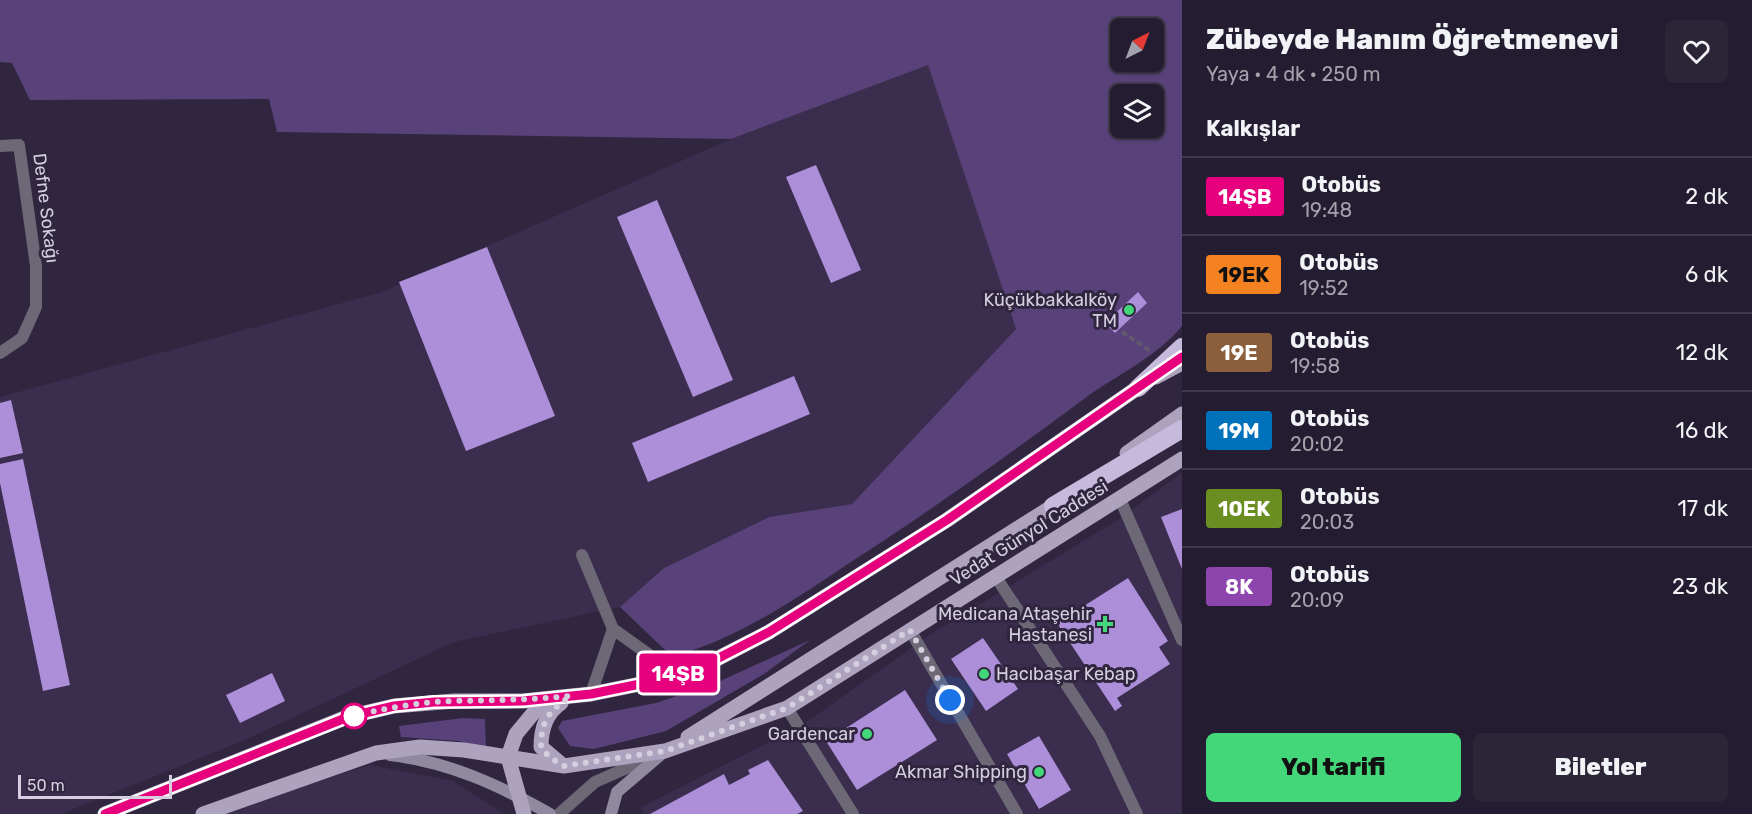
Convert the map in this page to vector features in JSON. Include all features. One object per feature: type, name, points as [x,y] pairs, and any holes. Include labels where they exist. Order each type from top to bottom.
[{"type":"highway","points":[[1138,388],[1182,347]]},
{"type":"highway","points":[[1053,506],[1182,429]]},
{"type":"main road","points":[[105,814],[348,717],[394,706],[442,702],[523,701],[591,694],[650,682],[707,664],[779,626],[947,520],[1182,357]]},
{"type":"main road","points":[[1138,388],[1182,363]]},
{"type":"main road","points":[[611,814],[616,792],[665,751],[1053,506],[1182,414]]},
{"type":"main road","name":"Vedat Günyol Caddesi","points":[[203,814],[376,753],[420,747],[564,766],[665,751],[787,708],[1182,459]]},
{"type":"main road","points":[[524,814],[508,757],[516,734],[535,711],[571,696]]},
{"type":"main road","points":[[564,766],[549,757],[541,747],[541,733],[551,710],[571,696]]},
{"type":"main road","points":[[376,753],[436,762],[519,796],[550,814]]},
{"type":"street","name":"Defne Sokağı","points":[[0,146],[19,145],[23,159],[36,266],[36,306],[22,338],[0,352]]},
{"type":"street","points":[[1120,499],[1182,640]]},
{"type":"street","points":[[582,555],[613,629],[676,674]]},
{"type":"street","points":[[996,577],[1100,736],[1137,814]]},
{"type":"street","points":[[591,694],[613,629]]},
{"type":"street","points":[[910,630],[1017,814]]},
{"type":"street","points":[[787,708],[853,814]]},
{"type":"street","points":[[560,814],[595,782],[665,751]]},
{"type":"path","points":[[1122,332],[1155,354]]},
{"type":"shaded area","points":[[0,0],[1182,0],[1182,326],[1148,357],[1096,390],[999,461],[811,588],[746,627],[675,656],[664,649],[620,607],[664,568],[769,517],[852,504],[1016,329],[928,65],[731,139],[277,132],[269,99],[30,100],[12,63],[0,62]]},
{"type":"shaded area","points":[[928,64],[1016,329],[852,504],[769,517],[664,568],[620,607],[454,642],[245,740],[61,814],[0,814],[0,397],[382,292],[731,139]]},
{"type":"shaded area","points":[[1182,473],[1182,814],[643,814],[641,807],[801,726],[931,634],[1119,519]]},
{"type":"shaded area","points":[[810,640],[764,674],[666,731],[594,749],[570,746],[558,728],[562,721],[656,703],[718,682]]},
{"type":"shaded area","points":[[463,718],[485,719],[486,749],[459,741],[401,737],[399,726]]},
{"type":"shaded area","points":[[370,765],[453,781],[504,814],[214,814]]},
{"type":"building","points":[[816,165],[861,270],[831,283],[786,177]]},
{"type":"building","points":[[657,200],[733,380],[693,397],[617,217]]},
{"type":"building","points":[[487,247],[555,416],[466,451],[399,282]]},
{"type":"building","name":"Küçükbakkalköy TM","points":[[1138,292],[1147,303],[1115,333],[1105,323]]},
{"type":"building","points":[[794,376],[810,414],[648,482],[632,443]]},
{"type":"building","points":[[11,400],[23,453],[0,458],[0,403]]},
{"type":"building","points":[[23,459],[70,685],[43,691],[0,483],[0,464]]},
{"type":"building","points":[[1182,509],[1182,569],[1161,517]]},
{"type":"building","points":[[1128,578],[1168,641],[1159,647],[1170,664],[1117,698],[1122,706],[1115,711],[1057,623]]},
{"type":"building","name":"Hacıbaşar Kebap","points":[[983,638],[1018,689],[986,711],[951,659]]},
{"type":"building","points":[[272,673],[285,701],[240,723],[226,695]]},
{"type":"building","points":[[905,690],[937,740],[857,790],[826,741]]},
{"type":"building","name":"Akmar Shipping","points":[[1039,736],[1071,790],[1039,809],[1007,754]]},
{"type":"building","points":[[768,760],[803,811],[797,814],[650,814],[724,774],[729,785],[750,774],[748,770]]},
{"type":"bus line","name":"14ŞB","points":[[105,814],[348,717],[394,706],[434,702],[523,701],[591,694],[650,682],[707,664],[769,632],[947,520],[1182,357]]},
{"type":"place","name":"Küçükbakkalköy TM","points":[[1129,310]]},
{"type":"place","name":"Medicana Ataşehir Hastanesi","points":[[1105,624]]},
{"type":"place","name":"Hacıbaşar Kebap","points":[[984,674]]},
{"type":"place","name":"Gardencar","points":[[867,734]]},
{"type":"place","name":"Akmar Shipping","points":[[1039,772]]},
{"type":"route","points":[[354,716],[348,717],[394,706],[434,702],[523,701],[571,696],[551,710],[541,733],[541,747],[549,757],[564,766],[665,751],[787,708],[910,630],[950,700]]}]
